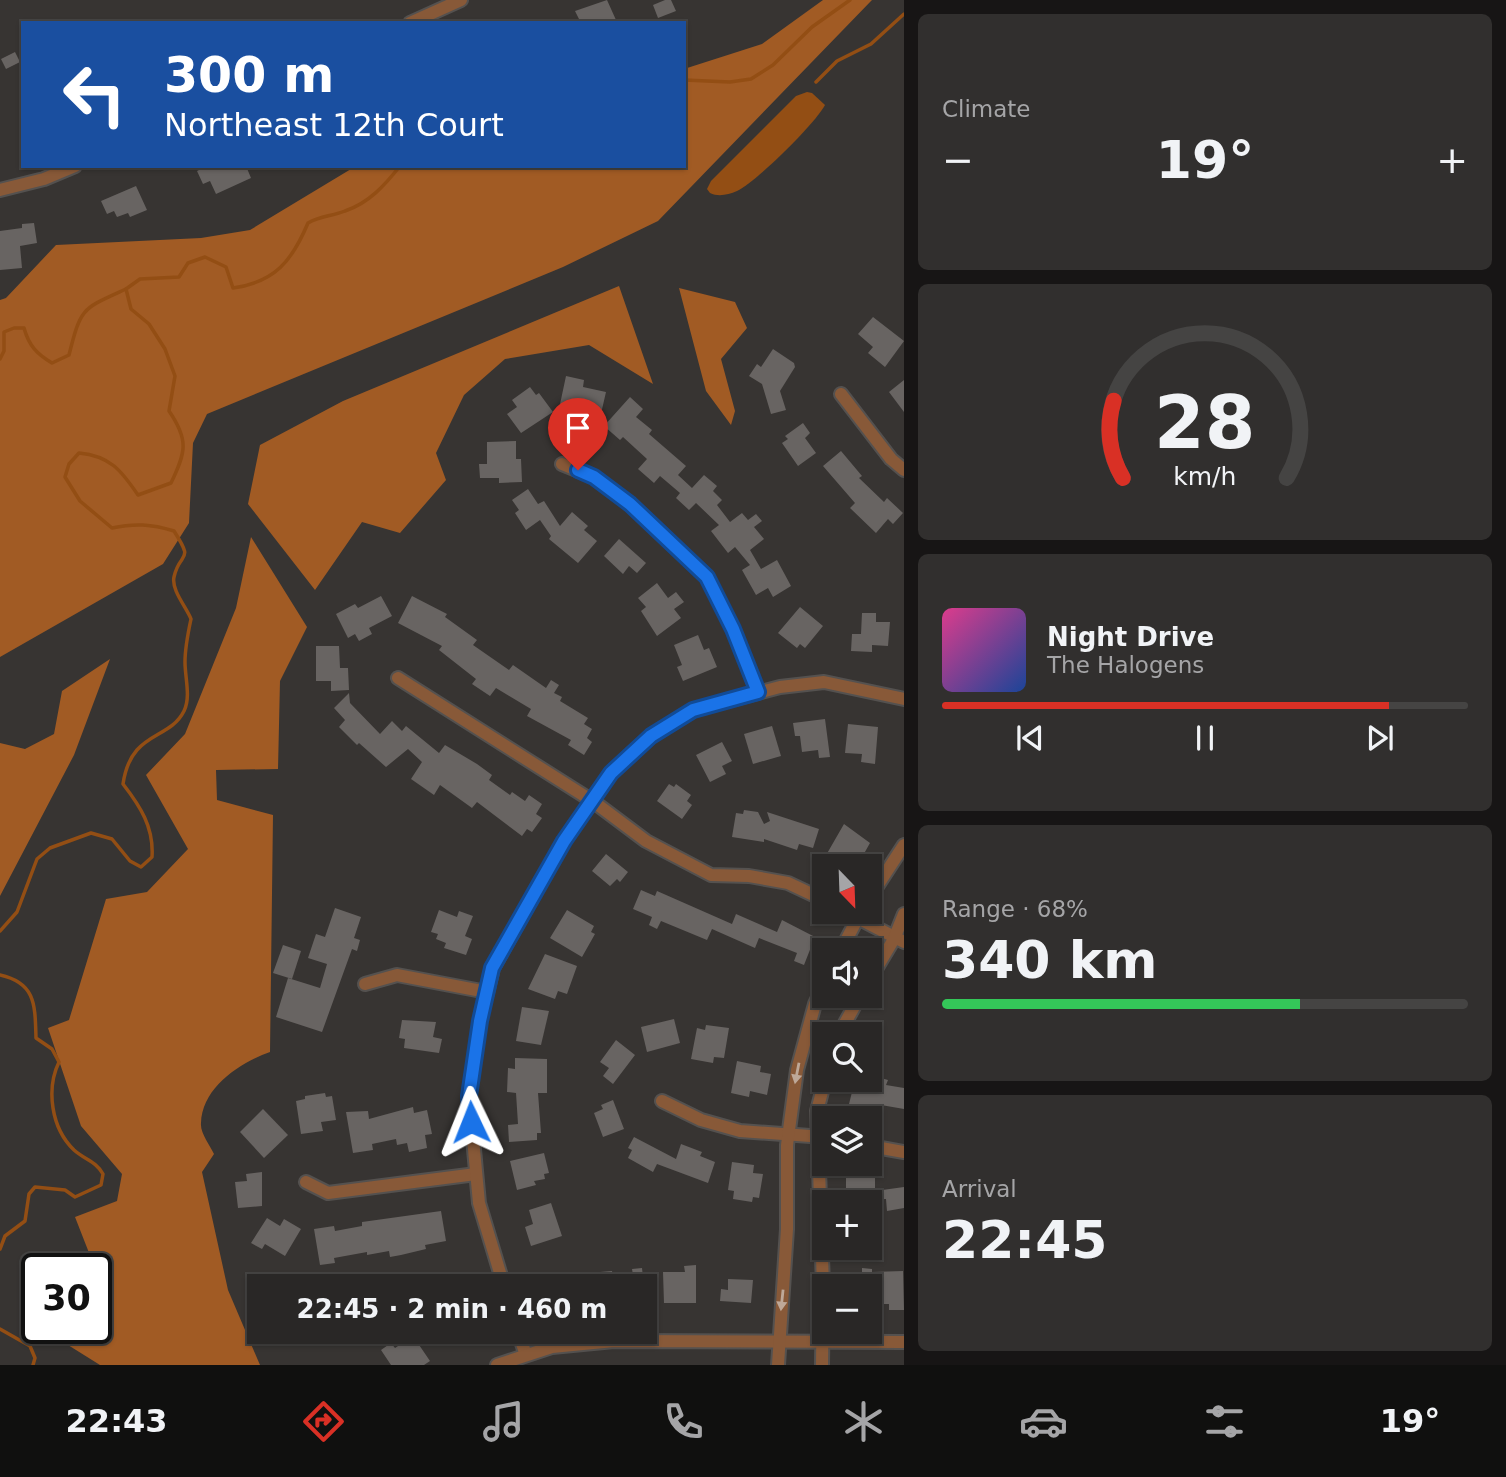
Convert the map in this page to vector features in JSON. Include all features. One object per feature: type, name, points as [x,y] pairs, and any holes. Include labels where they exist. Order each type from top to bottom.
[{"type":"street","points":[[413,21],[441,4],[461,0]]},
{"type":"street","points":[[4,190],[69,168]]},
{"type":"street","points":[[841,394],[883,450],[904,470]]},
{"type":"street","points":[[562,464],[594,477],[630,504],[707,577],[733,629],[758,692]]},
{"type":"street","points":[[398,678],[594,802],[646,841],[711,875],[749,876],[788,883],[812,894]]},
{"type":"street","points":[[500,1274],[479,1203],[469,1096],[486,992],[492,968],[526,904],[564,841],[594,802],[611,773],[651,736],[693,710],[758,692],[824,682],[904,699]]},
{"type":"street","points":[[882,879],[904,845]]},
{"type":"street","points":[[882,963],[899,941],[904,914]]},
{"type":"street","points":[[874,924],[899,941]]},
{"type":"street","points":[[365,984],[397,975],[486,992]]},
{"type":"street","points":[[778,1365],[787,1229],[788,1135],[797,1070],[814,1008]]},
{"type":"street","points":[[662,1101],[701,1120],[727,1127],[812,1136]]},
{"type":"street","points":[[882,1148],[904,1152]]},
{"type":"street","points":[[306,1182],[328,1193],[476,1174]]},
{"type":"street","points":[[822,1176],[824,1274]]},
{"type":"street","points":[[497,1365],[552,1347],[614,1341],[812,1341]]},
{"type":"street","points":[[882,1342],[904,1342]]},
{"type":"street","points":[[522,1344],[526,1356]]},
{"type":"street","points":[[821,1344],[822,1365]]},
{"type":"shaded area","points":[[823,0],[872,0],[658,221],[563,267],[207,414],[193,443],[189,523],[163,564],[0,657],[0,300],[6,298],[56,245],[201,238],[250,230],[353,168],[686,168],[686,68],[762,44]]},
{"type":"shaded area","points":[[812,93],[825,105],[798,138],[746,186],[727,194],[710,193],[707,189],[711,181],[796,96]]},
{"type":"shaded area","points":[[619,286],[653,384],[589,345],[505,359],[464,395],[436,453],[446,480],[400,533],[362,522],[315,590],[248,504],[260,445],[343,401]]},
{"type":"shaded area","points":[[679,288],[735,302],[747,328],[721,359],[735,411],[731,425],[706,391]]},
{"type":"shaded area","points":[[251,537],[307,627],[280,681],[278,769],[216,770],[217,800],[273,815],[270,1052],[246,1063],[224,1078],[208,1099],[203,1110],[201,1127],[214,1154],[202,1172],[228,1290],[247,1335],[247,1344],[251,1344],[260,1365],[100,1365],[66,1344],[112,1344],[112,1253],[89,1253],[75,1217],[117,1201],[122,1174],[81,1126],[48,1028],[69,1020],[106,899],[147,892],[188,849],[146,775],[185,734],[236,608]]},
{"type":"shaded area","points":[[110,659],[74,755],[0,896],[0,743],[25,749],[54,734],[62,691]]},
{"type":"building","points":[[607,0],[616,20],[580,21],[575,11]]},
{"type":"building","points":[[671,0],[676,11],[658,18],[653,5]]},
{"type":"building","points":[[15,52],[20,62],[6,69],[1,59]]},
{"type":"building","points":[[203,168],[247,168],[251,178],[216,194],[210,181],[203,184],[197,171]]},
{"type":"building","points":[[136,186],[147,210],[130,217],[128,213],[117,217],[114,211],[107,214],[101,201]]},
{"type":"building","points":[[34,223],[37,243],[20,246],[22,268],[0,270],[0,231],[22,228],[22,224]]},
{"type":"building","points":[[873,317],[904,341],[885,367],[868,353],[873,347],[858,334]]},
{"type":"building","points":[[773,349],[794,363],[795,367],[780,391],[786,410],[771,414],[762,384],[749,376],[757,364],[761,367]]},
{"type":"building","points":[[566,376],[584,380],[583,387],[606,392],[600,418],[559,409]]},
{"type":"building","points":[[904,380],[904,412],[889,392]]},
{"type":"building","points":[[530,387],[536,395],[539,393],[553,412],[521,433],[507,414],[517,407],[512,400]]},
{"type":"building","points":[[630,397],[643,409],[636,417],[652,430],[649,434],[686,466],[678,475],[692,488],[704,475],[717,486],[713,491],[722,500],[717,505],[730,522],[742,513],[748,520],[756,514],[762,521],[754,527],[764,539],[750,550],[761,569],[777,560],[791,586],[773,597],[768,588],[756,595],[742,570],[750,565],[735,547],[728,553],[711,531],[719,525],[696,503],[689,510],[676,498],[680,493],[660,476],[654,483],[638,469],[647,459],[623,437],[620,440],[604,426]]},
{"type":"building","points":[[803,423],[810,433],[805,438],[816,453],[798,466],[782,443],[788,439],[785,436]]},
{"type":"building","points":[[516,441],[516,459],[521,459],[522,482],[499,483],[499,478],[480,478],[479,464],[487,464],[487,442]]},
{"type":"building","points":[[841,451],[862,476],[859,478],[884,502],[887,498],[903,513],[893,524],[888,519],[876,533],[850,508],[855,503],[823,466]]},
{"type":"building","points":[[528,489],[538,504],[544,501],[560,526],[572,512],[588,526],[584,530],[597,541],[578,563],[549,539],[551,536],[540,520],[526,530],[515,513],[519,510],[512,500]]},
{"type":"building","points":[[619,539],[646,563],[637,573],[629,566],[623,574],[604,556]]},
{"type":"building","points":[[657,583],[668,598],[676,592],[684,602],[674,609],[681,618],[657,636],[641,611],[646,607],[638,598]]},
{"type":"building","points":[[381,596],[392,616],[369,628],[372,634],[359,641],[355,634],[348,638],[336,614],[355,604],[358,608]]},
{"type":"building","points":[[412,596],[447,614],[445,617],[477,640],[473,645],[509,670],[513,665],[546,688],[551,680],[559,685],[554,693],[562,697],[560,701],[588,718],[584,724],[592,729],[587,738],[592,742],[584,755],[568,745],[571,740],[527,716],[531,709],[496,688],[490,696],[472,684],[476,679],[439,650],[442,646],[398,623]]},
{"type":"building","points":[[800,607],[823,626],[805,648],[800,644],[797,648],[778,633]]},
{"type":"building","points":[[862,613],[876,613],[876,622],[890,622],[888,646],[872,645],[872,652],[851,651],[852,634],[861,634]]},
{"type":"building","points":[[698,635],[704,650],[709,648],[717,667],[683,681],[677,667],[682,665],[674,645]]},
{"type":"building","points":[[316,646],[339,646],[340,668],[348,668],[349,690],[331,691],[331,681],[316,681]]},
{"type":"building","points":[[349,693],[350,703],[380,734],[392,721],[402,731],[406,726],[439,753],[445,745],[492,775],[489,780],[510,795],[512,792],[525,801],[529,795],[542,804],[536,814],[542,818],[532,832],[527,829],[522,836],[477,802],[472,808],[440,785],[434,795],[411,779],[422,762],[408,749],[386,767],[339,727],[345,720],[334,708]]},
{"type":"building","points":[[825,719],[830,757],[819,758],[818,750],[802,752],[800,736],[795,736],[793,723]]},
{"type":"building","points":[[848,724],[878,727],[875,764],[861,762],[862,754],[845,753]]},
{"type":"building","points":[[772,726],[781,756],[753,764],[744,734]]},
{"type":"building","points":[[722,742],[732,761],[722,766],[726,774],[710,782],[696,755]]},
{"type":"building","points":[[669,784],[674,787],[676,784],[691,795],[687,801],[692,805],[682,819],[657,801]]},
{"type":"building","points":[[744,810],[758,812],[764,824],[770,821],[767,812],[819,829],[813,848],[799,844],[797,850],[764,839],[764,842],[732,837],[736,813],[743,814]]},
{"type":"building","points":[[844,824],[870,843],[864,854],[827,854]]},
{"type":"building","points":[[606,854],[628,872],[620,882],[617,879],[610,886],[592,871]]},
{"type":"building","points":[[641,890],[655,896],[657,891],[732,924],[736,914],[777,932],[782,920],[815,937],[812,938],[804,965],[794,961],[797,953],[759,938],[755,948],[712,929],[707,940],[661,921],[657,929],[649,925],[652,917],[633,909]]},
{"type":"building","points":[[335,908],[361,917],[354,938],[360,940],[357,951],[352,949],[322,1032],[276,1017],[288,978],[320,988],[327,964],[308,958],[316,934],[325,937]]},
{"type":"building","points":[[439,910],[457,917],[459,911],[473,916],[465,936],[472,939],[466,955],[444,948],[446,943],[436,939],[438,934],[431,932]]},
{"type":"building","points":[[567,910],[594,926],[591,932],[595,934],[582,957],[550,938]]},
{"type":"building","points":[[283,945],[301,951],[292,979],[273,973]]},
{"type":"building","points":[[545,954],[577,966],[567,994],[558,991],[555,999],[528,989]]},
{"type":"building","points":[[522,1007],[549,1011],[541,1045],[516,1041]]},
{"type":"building","points":[[674,1019],[680,1043],[647,1052],[641,1027]]},
{"type":"building","points":[[402,1020],[436,1022],[433,1037],[442,1039],[439,1053],[404,1048],[405,1039],[399,1038]]},
{"type":"building","points":[[706,1025],[729,1028],[724,1058],[714,1057],[713,1063],[691,1059],[697,1028],[705,1030]]},
{"type":"building","points":[[616,1040],[635,1055],[613,1084],[603,1076],[609,1068],[600,1062]]},
{"type":"building","points":[[515,1058],[547,1059],[547,1093],[538,1093],[541,1133],[537,1133],[537,1140],[509,1142],[508,1125],[518,1124],[516,1093],[507,1092],[508,1068],[515,1069]]},
{"type":"building","points":[[737,1061],[761,1066],[760,1072],[771,1074],[767,1095],[750,1091],[749,1097],[731,1093]]},
{"type":"building","points":[[882,1078],[888,1080],[886,1085],[904,1088],[904,1109],[849,1104],[852,1092],[882,1092]]},
{"type":"building","points":[[325,1093],[326,1097],[332,1096],[336,1120],[321,1122],[323,1131],[301,1134],[296,1101],[305,1099],[305,1096]]},
{"type":"building","points":[[613,1100],[624,1129],[603,1137],[594,1113],[603,1109],[601,1105]]},
{"type":"building","points":[[413,1107],[414,1113],[427,1110],[432,1134],[425,1135],[427,1148],[409,1152],[407,1143],[397,1145],[396,1139],[372,1144],[373,1150],[353,1153],[346,1112],[368,1111],[369,1119]]},
{"type":"building","points":[[263,1109],[288,1135],[264,1158],[240,1132]]},
{"type":"building","points":[[634,1137],[676,1159],[681,1144],[702,1152],[700,1156],[715,1162],[708,1183],[657,1164],[653,1172],[628,1158],[632,1150],[628,1148]]},
{"type":"building","points":[[544,1153],[549,1173],[544,1174],[545,1179],[534,1181],[536,1185],[517,1190],[510,1161]]},
{"type":"building","points":[[732,1162],[754,1165],[753,1173],[763,1174],[759,1198],[753,1197],[752,1202],[733,1199],[734,1191],[728,1190]]},
{"type":"building","points":[[262,1172],[262,1206],[238,1208],[235,1182],[247,1181],[246,1174]]},
{"type":"building","points":[[846,1176],[875,1176],[875,1190],[846,1190]]},
{"type":"building","points":[[904,1187],[904,1208],[887,1211],[886,1199],[882,1199],[882,1190]]},
{"type":"building","points":[[551,1203],[562,1236],[531,1246],[525,1227],[533,1224],[529,1210]]},
{"type":"building","points":[[441,1211],[446,1241],[425,1245],[426,1249],[401,1255],[390,1257],[389,1251],[367,1255],[367,1252],[334,1258],[335,1263],[320,1265],[314,1229],[334,1226],[335,1231],[362,1226],[362,1222]]},
{"type":"building","points":[[267,1218],[280,1226],[284,1219],[301,1229],[285,1256],[265,1244],[262,1249],[251,1243]]},
{"type":"building","points":[[696,1265],[696,1303],[664,1303],[663,1272],[685,1272],[684,1266]]},
{"type":"building","points":[[642,1268],[643,1274],[633,1274],[632,1269]]},
{"type":"building","points":[[862,1268],[872,1269],[872,1272],[903,1271],[904,1310],[889,1310],[889,1304],[882,1304],[882,1274],[862,1274]]},
{"type":"building","points":[[612,1271],[612,1274],[576,1274]]},
{"type":"building","points":[[728,1279],[753,1280],[751,1303],[720,1301],[721,1289],[728,1290]]},
{"type":"building","points":[[390,1344],[395,1348],[401,1344],[418,1344],[430,1361],[424,1365],[391,1365],[381,1350]]},
{"type":"waterway","points":[[686,80],[730,82],[751,79],[773,65],[812,27],[850,0]]},
{"type":"waterway","points":[[816,82],[837,61],[871,44],[904,14]]},
{"type":"waterway","points":[[0,931],[17,912],[37,859],[50,848],[91,833],[112,839],[130,861],[141,867],[152,857],[151,836],[145,818],[123,784],[134,754],[151,738],[177,721],[186,706],[185,656],[191,619],[174,582],[185,553],[184,548],[174,531],[143,525],[112,528],[80,501],[65,477],[69,464],[79,453],[99,457],[114,466],[138,495],[171,483],[180,463],[182,438],[169,411],[175,376],[165,349],[149,324],[131,309],[126,289],[140,279],[179,277],[188,263],[205,257],[226,267],[233,288],[260,281],[280,268],[288,259],[308,223],[362,203],[398,168]]},
{"type":"waterway","points":[[0,359],[4,351],[4,332],[14,328],[24,328],[34,349],[52,363],[69,355],[77,327],[86,312],[100,301],[126,289]]},
{"type":"waterway","points":[[0,975],[12,979],[27,990],[34,1006],[36,1038],[52,1049],[59,1062],[52,1096],[60,1131],[74,1150],[94,1163],[103,1174],[101,1185],[75,1197],[65,1190],[35,1187],[29,1194],[25,1221],[5,1236],[0,1249]]},
{"type":"waterway","points":[[0,1329],[30,1346],[35,1358],[33,1365]]},
{"type":"route","points":[[471,1122],[469,1096],[480,1021],[492,968],[564,841],[594,802],[611,773],[651,736],[693,710],[758,692],[733,629],[707,577],[630,504],[594,477],[578,470]]}]
